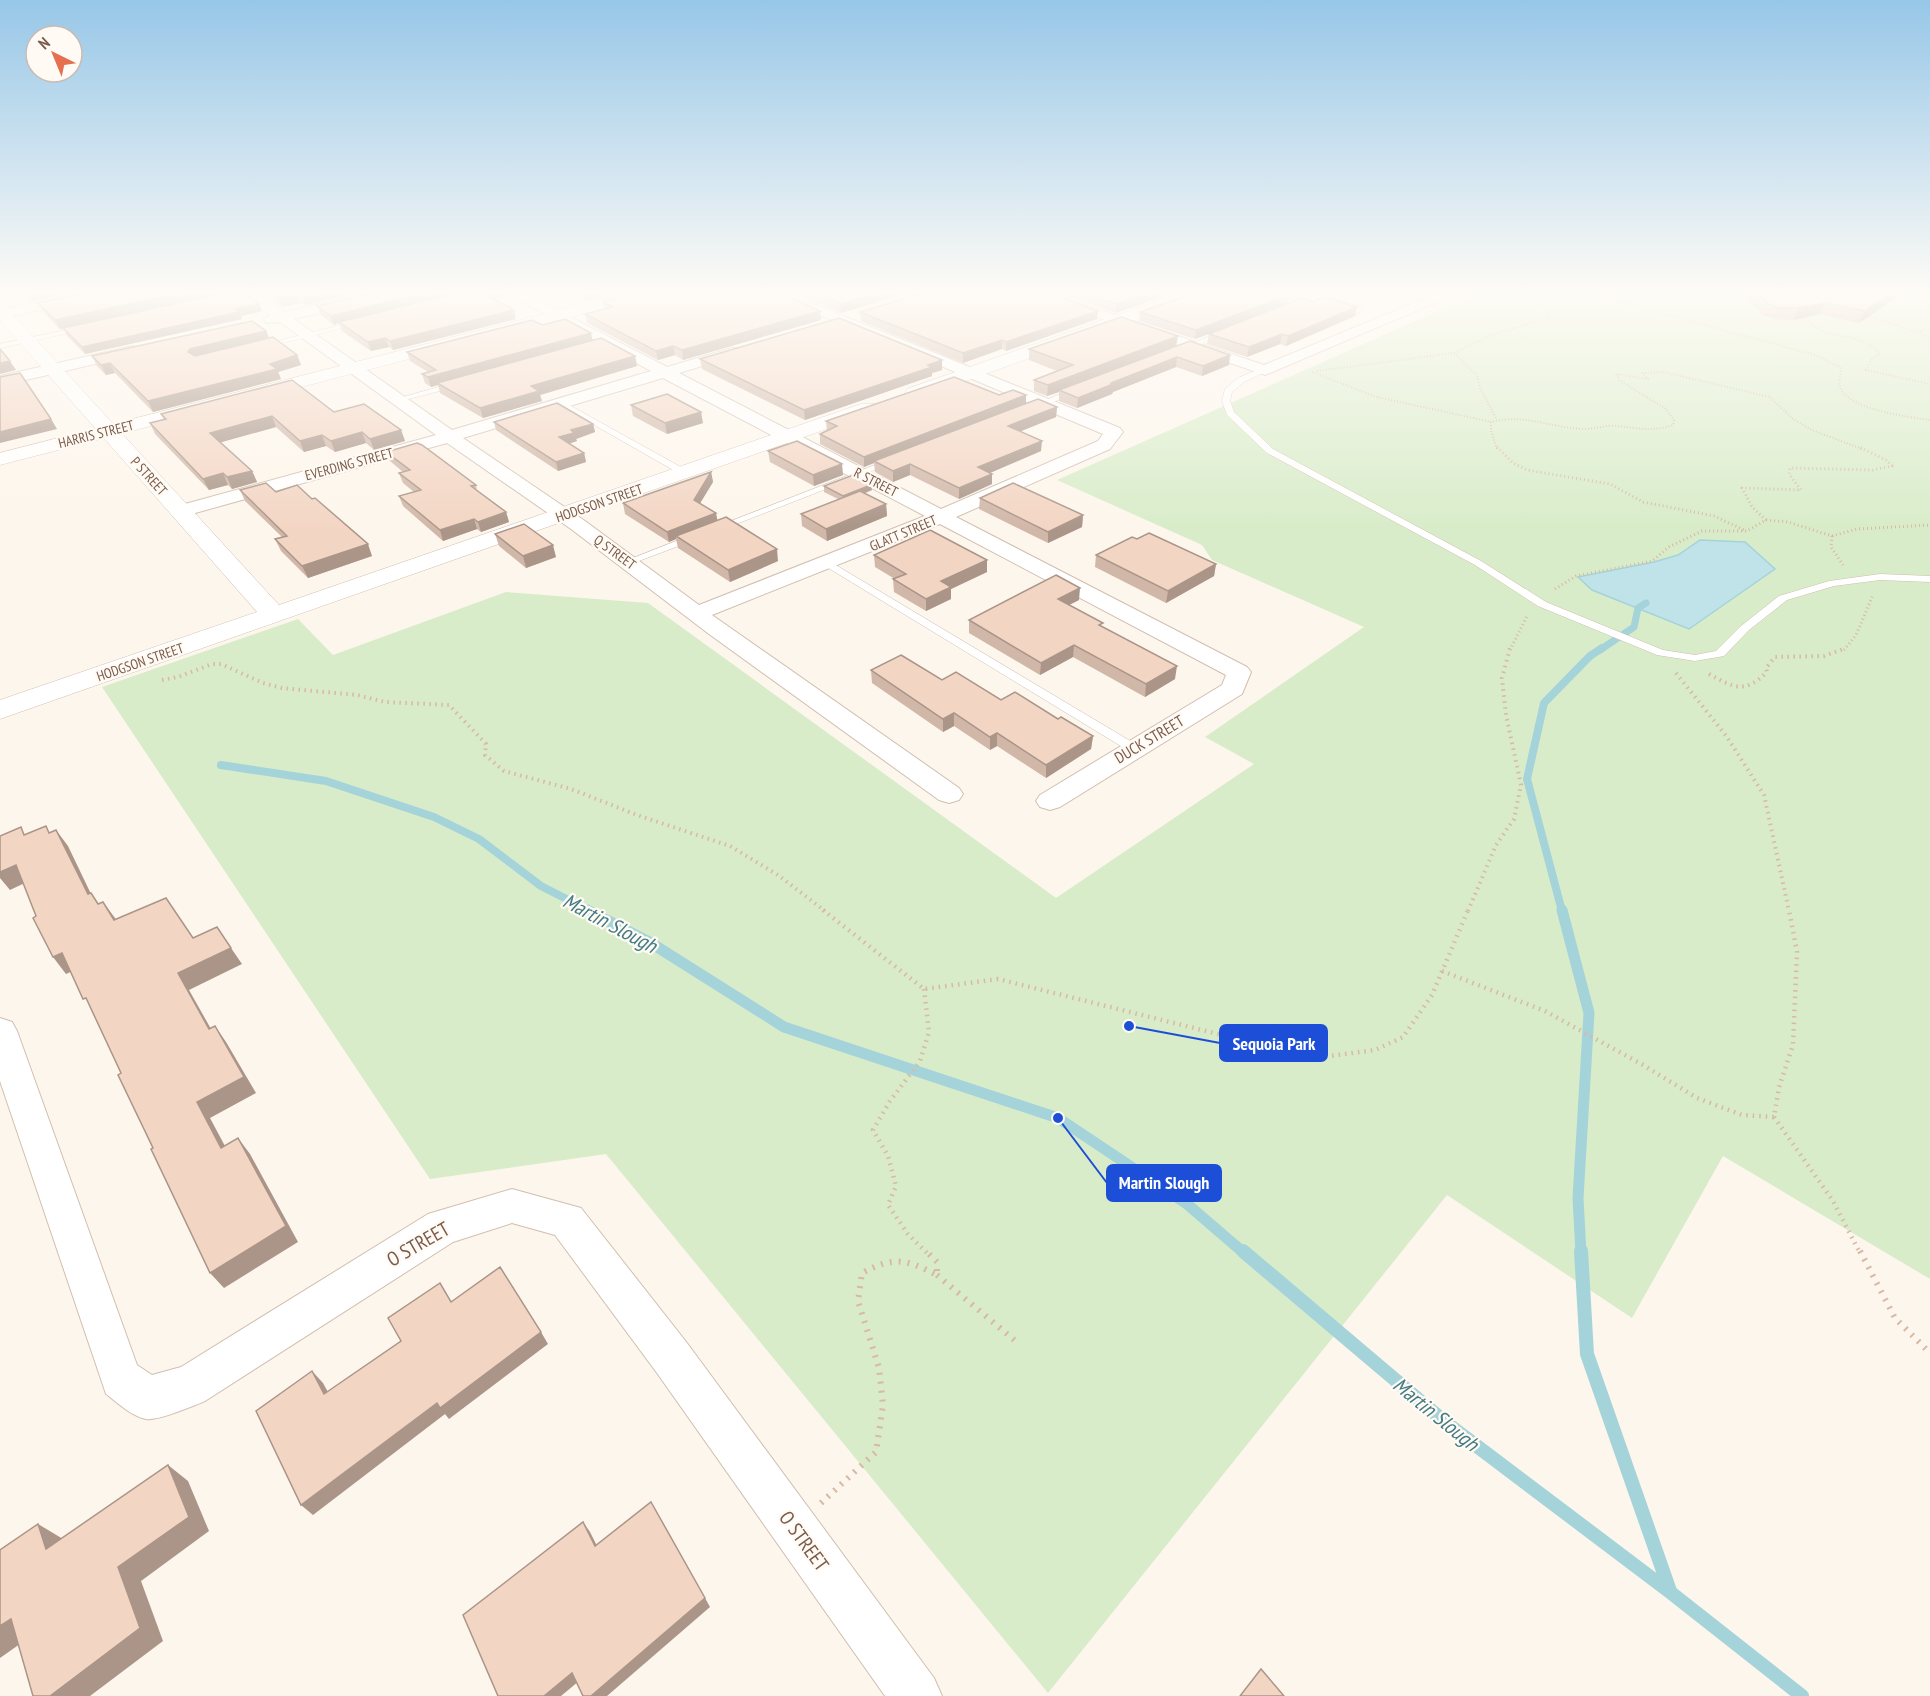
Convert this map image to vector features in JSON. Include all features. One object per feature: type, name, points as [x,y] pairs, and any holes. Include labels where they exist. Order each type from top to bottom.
[{"type":"street","points":[[0,381],[38,372]]},
{"type":"street","name":"P STREET","points":[[55,372],[274,615]]},
{"type":"street","name":"HARRIS STREET","points":[[0,459],[340,372]]},
{"type":"street","name":"Q STREET","points":[[357,372],[564,515],[949,794]]},
{"type":"street","name":"EVERDING STREET","points":[[181,511],[451,436],[665,372]]},
{"type":"street","name":"R STREET","points":[[665,372],[1239,672]]},
{"type":"street","points":[[964,372],[1043,404]]},
{"type":"street","name":"HODGSON STREET","points":[[0,710],[974,372]]},
{"type":"street","name":"GLATT STREET","points":[[697,613],[830,564],[942,516],[1104,445],[1114,432],[1043,404]]},
{"type":"street","name":"DUCK STREET","points":[[1050,801],[1132,748],[1233,689],[1239,672]]},
{"type":"street","name":"O STREET","points":[[2,1043],[121,1379],[148,1398],[190,1386],[442,1227],[512,1206],[567,1221],[672,1358],[916,1696]]},
{"type":"lane","points":[[1260,372],[1241,380],[1228,391],[1226,401],[1230,413],[1270,451],[1478,563],[1536,600],[1661,653],[1692,658],[1720,654],[1745,628],[1783,598],[1833,583],[1880,577],[1930,579]]},
{"type":"lane","points":[[397,400],[464,382]]},
{"type":"lane","points":[[1022,412],[1085,387]]},
{"type":"lane","points":[[562,403],[685,473]]},
{"type":"lane","points":[[628,562],[903,458]]},
{"type":"lane","points":[[830,564],[1132,748]]},
{"type":"path","points":[[1312,372],[1337,385],[1384,400],[1491,422],[1514,418],[1533,419],[1586,429],[1612,426],[1666,428],[1673,424],[1674,420],[1666,410],[1619,380],[1616,374],[1648,379],[1642,373],[1645,372]]},
{"type":"path","points":[[1474,372],[1497,420]]},
{"type":"path","points":[[1664,372],[1770,398],[1793,419],[1828,436],[1859,447],[1886,460],[1892,466],[1885,469],[1869,469],[1804,465],[1790,468],[1789,474],[1801,490],[1787,492],[1750,486],[1742,488],[1752,507],[1766,520]]},
{"type":"path","points":[[1840,372],[1840,387],[1847,396],[1860,403],[1899,416],[1930,420]]},
{"type":"path","points":[[1876,372],[1930,384]]},
{"type":"path","points":[[1491,422],[1491,431],[1498,450],[1513,463],[1527,470],[1610,484],[1643,502],[1714,516],[1747,531]]},
{"type":"path","points":[[145,660],[158,680],[178,677],[212,664],[221,664],[263,683],[282,688],[357,695],[386,702],[449,705],[486,744],[485,755],[504,771],[571,789],[637,815],[730,846],[778,875],[924,988],[998,978],[1246,1041],[1330,1056],[1375,1050],[1403,1037],[1432,995],[1496,845],[1514,819],[1521,784],[1506,715],[1502,678],[1512,642],[1536,600],[1576,576],[1652,561],[1669,547],[1702,531],[1747,531],[1766,520],[1788,522],[1832,536],[1857,529],[1930,525]]},
{"type":"path","points":[[1832,536],[1831,547],[1844,564],[1833,583]]},
{"type":"path","points":[[1692,658],[1700,669],[1723,682],[1743,688],[1755,686],[1767,672],[1766,668],[1775,657],[1832,655],[1848,647],[1869,607],[1880,577]]},
{"type":"path","points":[[1661,653],[1727,737],[1764,795],[1797,952],[1794,1045],[1779,1087],[1774,1117],[1833,1201],[1895,1318],[1930,1353]]},
{"type":"path","points":[[1442,971],[1545,1011],[1643,1065],[1697,1098],[1742,1115],[1774,1117]]},
{"type":"path","points":[[924,988],[929,1032],[920,1061],[890,1101],[873,1130],[888,1156],[896,1186],[888,1205],[908,1234],[937,1262],[937,1275]]},
{"type":"path","points":[[795,1528],[876,1452],[883,1405],[879,1368],[858,1301],[862,1273],[886,1260],[905,1260],[937,1275],[1019,1344]]},
{"type":"green space","points":[[1300,372],[1930,372],[1930,1279],[1723,1156],[1632,1318],[1447,1195],[1048,1693],[606,1154],[430,1179],[102,687],[298,619],[333,655],[506,592],[648,603],[1056,898],[1254,764],[1205,737],[1364,627],[1212,560],[1202,545],[1057,480]]},
{"type":"water","points":[[1700,540],[1745,542],[1775,569],[1689,629],[1592,590],[1578,577],[1678,555]]},
{"type":"building","points":[[119,372],[264,372],[148,401]]},
{"type":"building","points":[[428,372],[446,372],[428,377],[422,374]]},
{"type":"building","points":[[477,372],[579,372],[531,386],[539,391],[480,408],[437,383]]},
{"type":"building","points":[[727,372],[917,372],[804,410]]},
{"type":"building","points":[[1054,372],[1082,372],[1048,385],[1034,380]]},
{"type":"building","points":[[1107,372],[1139,372],[1078,398],[1059,390]]},
{"type":"building","points":[[20,373],[51,419],[0,432],[0,377]]},
{"type":"building","points":[[954,377],[999,395],[1013,390],[1026,395],[864,457],[820,434],[837,426],[826,421]]},
{"type":"building","points":[[292,380],[334,412],[364,404],[401,430],[370,439],[362,432],[331,441],[322,435],[300,441],[272,416],[210,433],[252,471],[227,477],[223,473],[203,479],[150,423],[166,419],[161,414]]},
{"type":"building","points":[[667,394],[701,412],[665,423],[631,405]]},
{"type":"building","points":[[1038,399],[1057,407],[1008,426],[1042,441],[978,467],[992,474],[959,488],[910,464],[893,471],[874,461]]},
{"type":"building","points":[[557,403],[593,424],[571,430],[574,433],[559,437],[584,453],[556,462],[494,422]]},
{"type":"building","points":[[797,441],[842,464],[813,475],[768,451]]},
{"type":"building","points":[[417,443],[476,485],[471,486],[506,512],[478,522],[474,519],[440,530],[399,496],[421,490],[399,473],[410,470],[386,452]]},
{"type":"building","points":[[711,472],[694,500],[716,513],[667,532],[623,503]]},
{"type":"building","points":[[853,475],[871,485],[843,496],[824,486]]},
{"type":"building","points":[[266,483],[276,492],[297,485],[368,544],[302,566],[275,539],[287,536],[240,490]]},
{"type":"building","points":[[1013,483],[1083,515],[1048,532],[980,498]]},
{"type":"building","points":[[860,491],[886,504],[826,529],[801,514]]},
{"type":"building","points":[[726,517],[777,549],[728,570],[676,536]]},
{"type":"building","points":[[524,524],[553,545],[523,556],[495,534]]},
{"type":"building","points":[[930,530],[987,560],[941,581],[951,587],[926,599],[893,579],[906,574],[874,555]]},
{"type":"building","points":[[1149,533],[1216,564],[1168,591],[1096,555],[1132,537],[1137,539]]},
{"type":"building","points":[[1056,575],[1080,588],[1058,599],[1103,623],[1099,625],[1177,666],[1146,684],[1074,645],[1041,663],[969,620]]},
{"type":"building","points":[[901,655],[942,680],[956,672],[1001,700],[1015,692],[1058,719],[1061,717],[1093,736],[1046,765],[997,733],[990,737],[954,713],[943,719],[871,670]]},
{"type":"building","points":[[46,826],[49,833],[56,830],[88,894],[91,893],[98,904],[103,902],[114,920],[166,898],[193,938],[217,927],[231,948],[178,973],[209,1029],[215,1026],[244,1077],[197,1102],[221,1148],[238,1138],[286,1226],[210,1273],[151,1149],[153,1148],[118,1075],[121,1073],[86,998],[83,999],[62,953],[53,957],[33,918],[36,916],[16,865],[0,872],[0,836],[21,827],[24,835]]},
{"type":"building","points":[[500,1267],[541,1332],[440,1408],[437,1403],[301,1505],[256,1411],[312,1371],[324,1394],[401,1341],[388,1318],[440,1283],[451,1302]]},
{"type":"building","points":[[168,1465],[189,1517],[118,1567],[140,1628],[50,1696],[33,1696],[11,1619],[0,1626],[0,1550],[38,1524],[46,1549]]},
{"type":"building","points":[[651,1502],[705,1598],[591,1696],[583,1696],[572,1673],[544,1696],[498,1696],[463,1615],[583,1522],[595,1546]]},
{"type":"building","points":[[1261,1669],[1284,1696],[1240,1696]]},
{"type":"waterway","points":[[1600,650],[1634,627],[1638,608],[1646,603]]},
{"type":"waterway","points":[[1562,911],[1527,779],[1544,703],[1590,656],[1602,648]]},
{"type":"waterway","name":"Martin Slough","points":[[221,765],[326,781],[434,817],[479,839],[541,886],[590,911]]},
{"type":"waterway","name":"Martin Slough","points":[[587,910],[651,943],[784,1027],[1058,1118],[1187,1204],[1244,1253]]},
{"type":"waterway","points":[[1562,910],[1589,1013],[1578,1198],[1581,1253]]},
{"type":"waterway","name":"Martin Slough","points":[[1243,1251],[1445,1422],[1670,1592],[1802,1696]]},
{"type":"waterway","points":[[1581,1251],[1587,1354],[1670,1591]]},
{"type":"place","name":"Sequoia Park","points":[[1129,1026]]},
{"type":"place","name":"Martin Slough","points":[[1058,1118]]}]
